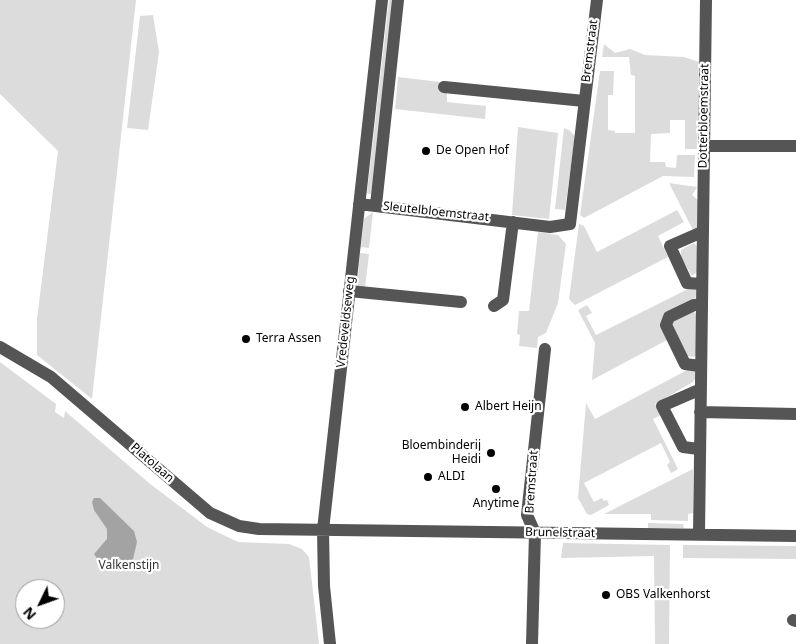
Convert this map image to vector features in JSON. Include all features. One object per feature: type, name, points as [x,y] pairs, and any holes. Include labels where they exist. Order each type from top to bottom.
[{"type":"street","name":"Vredeveldseweg","points":[[330,644],[324,586],[323,530],[382,0]]},
{"type":"street","points":[[376,205],[398,0]]},
{"type":"street","name":"Bremstraat","points":[[570,224],[597,0]]},
{"type":"street","name":"Dotterbloemstraat","points":[[699,534],[706,0]]},
{"type":"street","points":[[444,87],[584,101]]},
{"type":"street","points":[[704,146],[796,146]]},
{"type":"street","name":"Sleutelbloemstraat","points":[[359,204],[550,227],[570,224]]},
{"type":"street","points":[[494,306],[503,300],[513,222]]},
{"type":"street","points":[[702,232],[670,246],[687,283],[702,284]]},
{"type":"street","points":[[350,291],[461,302]]},
{"type":"street","points":[[700,366],[685,364],[666,325],[669,317],[694,305],[702,304]]},
{"type":"street","name":"Platolaan","points":[[0,347],[50,377],[219,518],[250,528],[323,530]]},
{"type":"street","name":"Bremstraat","points":[[532,644],[535,533],[527,515],[545,350]]},
{"type":"street","points":[[699,449],[684,447],[662,406],[701,389]]},
{"type":"street","points":[[700,412],[796,414]]},
{"type":"street","name":"Brunelstraat","points":[[323,530],[796,536]]},
{"type":"green space","points":[[0,0],[136,0],[92,399],[37,355],[37,319],[58,151],[0,94]]},
{"type":"green space","points":[[389,0],[394,0],[371,194],[369,194],[367,193]]},
{"type":"green space","points":[[153,15],[159,52],[148,130],[127,128],[140,16]]},
{"type":"green space","points":[[604,44],[615,53],[630,49],[645,55],[684,57],[699,62],[697,149],[685,149],[685,120],[670,120],[670,133],[651,134],[650,162],[665,162],[666,167],[676,168],[677,155],[695,155],[694,177],[663,176],[584,218],[580,215],[600,71],[614,71],[613,95],[608,95],[608,130],[615,131],[615,133],[635,133],[635,76],[631,75],[629,57],[602,57]]},
{"type":"green space","points":[[398,77],[440,82],[447,91],[447,102],[486,106],[485,119],[395,109]]},
{"type":"green space","points":[[518,127],[558,133],[549,219],[512,215]]},
{"type":"green space","points":[[564,128],[575,136],[565,210],[555,209]]},
{"type":"green space","points":[[669,183],[697,187],[692,195],[699,201],[697,229],[693,230]]},
{"type":"green space","points":[[677,210],[684,222],[658,236],[668,257],[575,305],[569,299],[579,224],[584,226],[597,252]]},
{"type":"green space","points":[[373,212],[369,248],[361,247],[364,219]]},
{"type":"green space","points":[[538,232],[558,235],[566,244],[558,303],[546,333],[538,337],[537,348],[519,346],[520,335],[517,334],[519,311],[529,311]]},
{"type":"green space","points":[[694,243],[697,246],[697,272],[692,276],[681,257],[681,250]]},
{"type":"green space","points":[[360,253],[369,254],[365,288],[357,287]]},
{"type":"green space","points":[[694,286],[697,287],[696,297],[662,319],[660,324],[667,340],[592,380],[595,343],[578,310],[587,305],[592,313],[586,316],[596,335]]},
{"type":"green space","points":[[693,311],[697,315],[696,355],[694,357],[687,356],[672,327],[674,319]]},
{"type":"green space","name":"Valkenstijn","points":[[0,362],[56,404],[55,412],[64,418],[65,411],[149,483],[207,527],[238,542],[289,544],[302,549],[309,557],[319,644],[0,644]]},
{"type":"green space","points":[[691,368],[695,370],[696,377],[693,382],[655,404],[661,415],[653,419],[678,469],[671,473],[667,465],[670,462],[661,443],[584,483],[594,502],[602,498],[604,501],[607,500],[609,505],[591,515],[587,514],[578,498],[586,403],[595,419]]},
{"type":"green space","points":[[693,469],[693,513],[688,514],[688,521],[651,520],[651,514],[604,514]]},
{"type":"green space","points":[[648,523],[683,524],[684,528],[648,528]]},
{"type":"green space","points":[[563,543],[670,545],[669,644],[655,644],[654,556],[561,558]]},
{"type":"green space","points":[[683,545],[796,546],[796,559],[683,558]]},
{"type":"shaded area","points":[[94,498],[100,498],[134,531],[137,542],[133,559],[119,567],[99,561],[94,554],[107,539],[107,529],[94,510],[92,502]]},
{"type":"place","name":"De Open Hof","points":[[426,151]]},
{"type":"place","name":"Terra Assen","points":[[246,339]]},
{"type":"place","name":"Albert Heijn","points":[[465,407]]},
{"type":"place","name":"Bloembinderij Heidi","points":[[491,453]]},
{"type":"place","name":"ALDI","points":[[428,477]]},
{"type":"place","name":"Anytime","points":[[496,489]]},
{"type":"place","name":"OBS Valkenhorst","points":[[606,595]]}]
